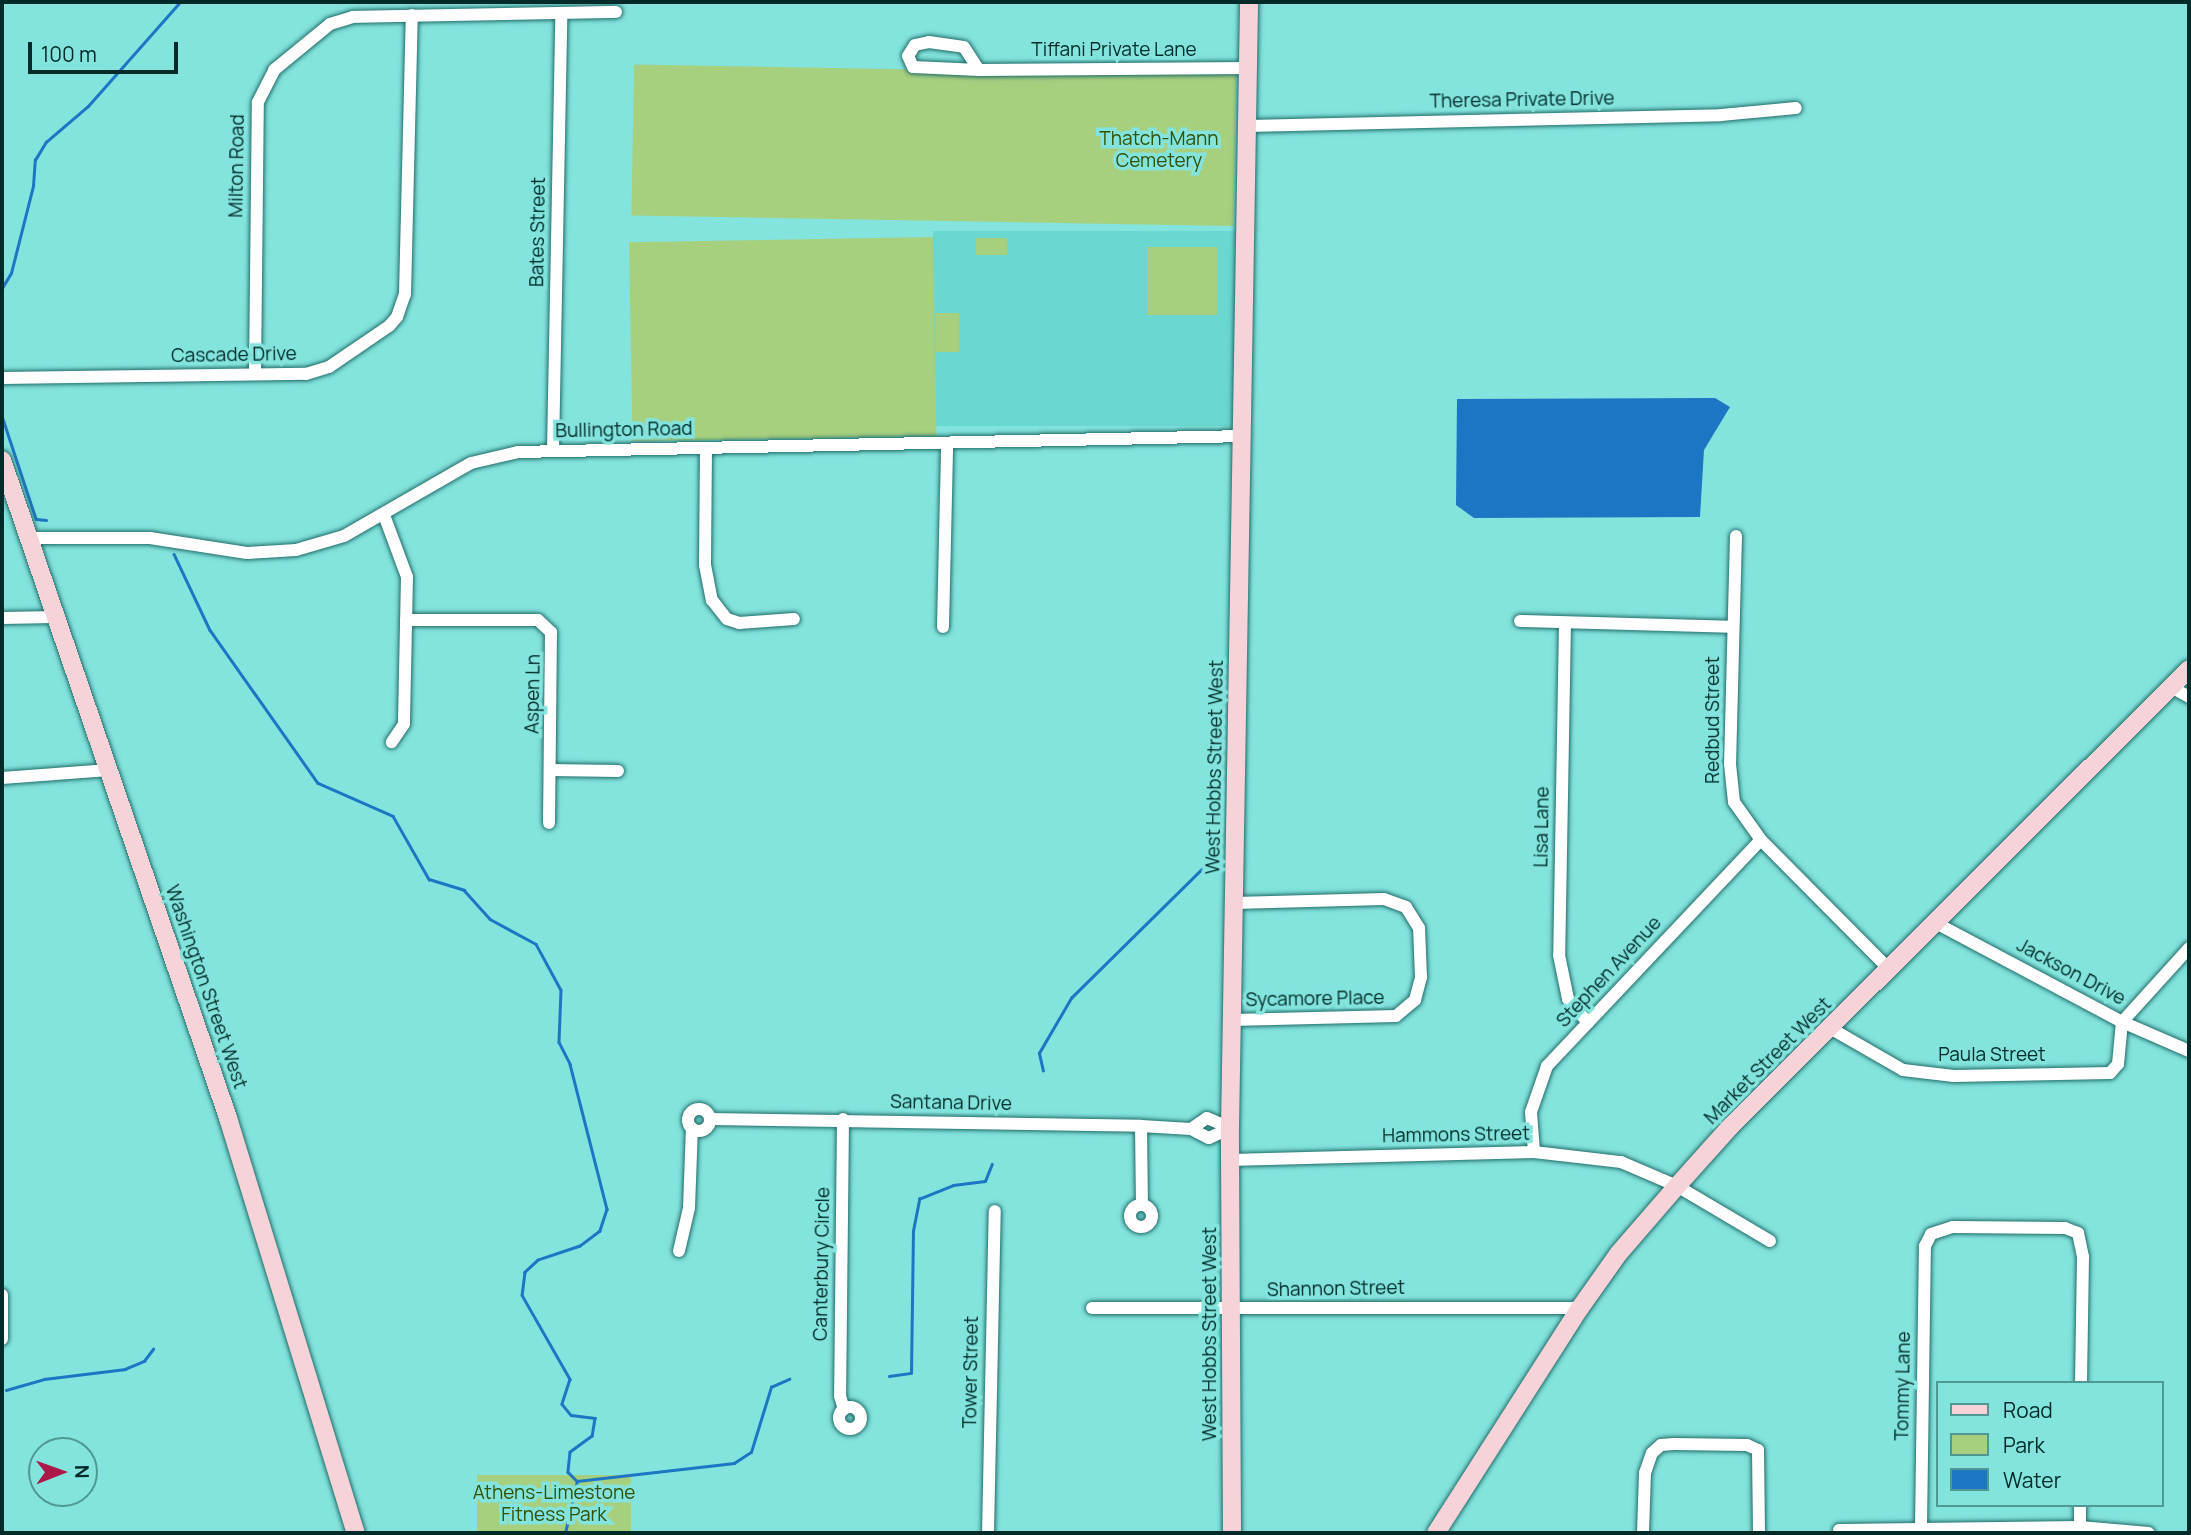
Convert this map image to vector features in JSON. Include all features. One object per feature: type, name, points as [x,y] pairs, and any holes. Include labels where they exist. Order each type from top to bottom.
[{"type":"street","name":"West Hobbs Street West","points":[[1231,1533],[1230,1128],[1249,2]]},
{"type":"street","name":"Milton Road","points":[[255,374],[260,90],[274,70],[330,24],[353,17],[616,12]]},
{"type":"street","name":"Bates Street","points":[[553,450],[561,14]]},
{"type":"street","name":"Cascade Drive","points":[[2,378],[306,374],[329,367],[389,326],[403,306],[412,15]]},
{"type":"street","name":"Tiffani Private Lane","points":[[979,70],[973,55],[953,43],[915,45],[908,56],[913,67],[924,70],[979,70],[1248,68]]},
{"type":"street","name":"Theresa Private Drive","points":[[1248,126],[1721,115],[1796,108]]},
{"type":"street","name":"Bullington Road","points":[[29,538],[150,538],[272,552],[320,544],[384,515],[471,463],[518,452],[1243,436]]},
{"type":"street","points":[[943,627],[947,444]]},
{"type":"street","points":[[705,448],[705,565],[712,600],[727,619],[739,623],[794,619]]},
{"type":"street","name":"Washington Street West","points":[[2,460],[229,1118],[356,1533]]},
{"type":"street","points":[[384,515],[407,577],[404,724],[392,742]]},
{"type":"street","name":"Redbud Street","points":[[1736,536],[1732,789],[1740,813],[1761,840],[1889,969]]},
{"type":"street","points":[[2,618],[55,617]]},
{"type":"street","name":"Aspen Ln","points":[[406,620],[538,620],[552,624],[549,823]]},
{"type":"street","points":[[1520,621],[1733,627]]},
{"type":"street","name":"Lisa Lane","points":[[1565,623],[1559,955],[1568,999],[1588,1023]]},
{"type":"street","name":"Market Street West","points":[[1436,1533],[1580,1308],[1619,1253],[1677,1186],[1830,1028],[2189,669]]},
{"type":"street","points":[[2171,687],[2189,697]]},
{"type":"street","points":[[2,778],[109,770]]},
{"type":"street","points":[[550,771],[618,771]]},
{"type":"street","name":"Stephen Avenue","points":[[1534,1152],[1531,1112],[1537,1088],[1547,1066],[1761,840]]},
{"type":"street","name":"Sycamore Place","points":[[1232,1020],[1396,1016],[1415,1000],[1421,977],[1419,928],[1406,907],[1384,899],[1234,903]]},
{"type":"street","name":"Jackson Drive","points":[[1936,923],[2122,1022],[2189,1051]]},
{"type":"street","points":[[2122,1022],[2189,948]]},
{"type":"street","name":"Paula Street","points":[[1830,1028],[1903,1070],[1954,1076],[2098,1075],[2110,1073],[2118,1064],[2122,1022]]},
{"type":"street","name":"Santana Drive","points":[[694,1110],[704,1111],[710,1119],[705,1129],[692,1128],[688,1119],[694,1110]]},
{"type":"street","name":"Santana Drive","points":[[710,1119],[843,1119],[1191,1129],[1207,1118],[1230,1128]]},
{"type":"street","name":"Canterbury Circle","points":[[843,1119],[840,1396],[844,1409]]},
{"type":"street","points":[[1141,1126],[1142,1204]]},
{"type":"street","points":[[679,1251],[689,1208],[692,1128]]},
{"type":"street","name":"Hammons Street","points":[[1230,1160],[1534,1152],[1621,1163],[1677,1186],[1770,1241]]},
{"type":"street","name":"Tower Street","points":[[988,1533],[995,1212]]},
{"type":"street","name":"Tommy Lane","points":[[1921,1527],[1925,1246],[1931,1234],[1942,1228],[2065,1228],[2078,1233],[2082,1245],[2081,1381]]},
{"type":"street","points":[[2,1296],[2,1339]]},
{"type":"street","name":"Shannon Street","points":[[1092,1308],[1580,1308]]},
{"type":"street","points":[[1643,1533],[1645,1473],[1652,1453],[1661,1446],[1674,1444],[1747,1445],[1758,1450],[1759,1533]]},
{"type":"street","points":[[2080,1507],[2080,1527]]},
{"type":"street","points":[[1839,1530],[2080,1527],[2149,1533]]},
{"type":"shaded area","points":[[933,231],[1235,231],[1235,426],[933,426]]},
{"type":"green space","name":"Thatch-Mann Cemetery","points":[[634,64],[1236,75],[1233,226],[631,215]]},
{"type":"green space","points":[[933,237],[936,436],[633,441],[629,242]]},
{"type":"green space","points":[[976,238],[1007,238],[1007,255],[976,255]]},
{"type":"green space","points":[[1147,247],[1217,247],[1217,315],[1147,315]]},
{"type":"green space","points":[[936,313],[959,313],[959,352],[936,352]]},
{"type":"green space","name":"Athens-Limestone Fitness Park","points":[[477,1475],[631,1475],[631,1533],[477,1533]]},
{"type":"water","points":[[1715,398],[1730,407],[1704,450],[1700,517],[1474,518],[1456,505],[1457,399]]},
{"type":"waterway","points":[[2,288],[11,273],[33,186],[35,160],[46,142],[88,106],[180,2]]},
{"type":"waterway","points":[[2,416],[36,519],[46,520]]},
{"type":"waterway","points":[[174,554],[210,630],[318,783],[393,816],[429,879],[464,890],[490,919],[536,944],[561,990],[559,1042],[570,1064],[607,1209],[600,1231],[580,1246],[538,1260],[525,1272],[522,1295],[570,1379],[562,1404],[571,1415],[595,1418],[592,1436],[570,1452],[568,1472],[577,1481],[734,1463],[751,1452],[771,1387],[789,1379]]},
{"type":"waterway","points":[[1043,1071],[1039,1053],[1071,998],[1218,853]]},
{"type":"waterway","points":[[889,1376],[911,1373],[913,1231],[919,1199],[953,1185],[985,1181],[992,1164]]},
{"type":"waterway","points":[[6,1390],[44,1379],[125,1369],[144,1361],[153,1349]]},
{"type":"waterway","points":[[565,1533],[577,1481]]}]
